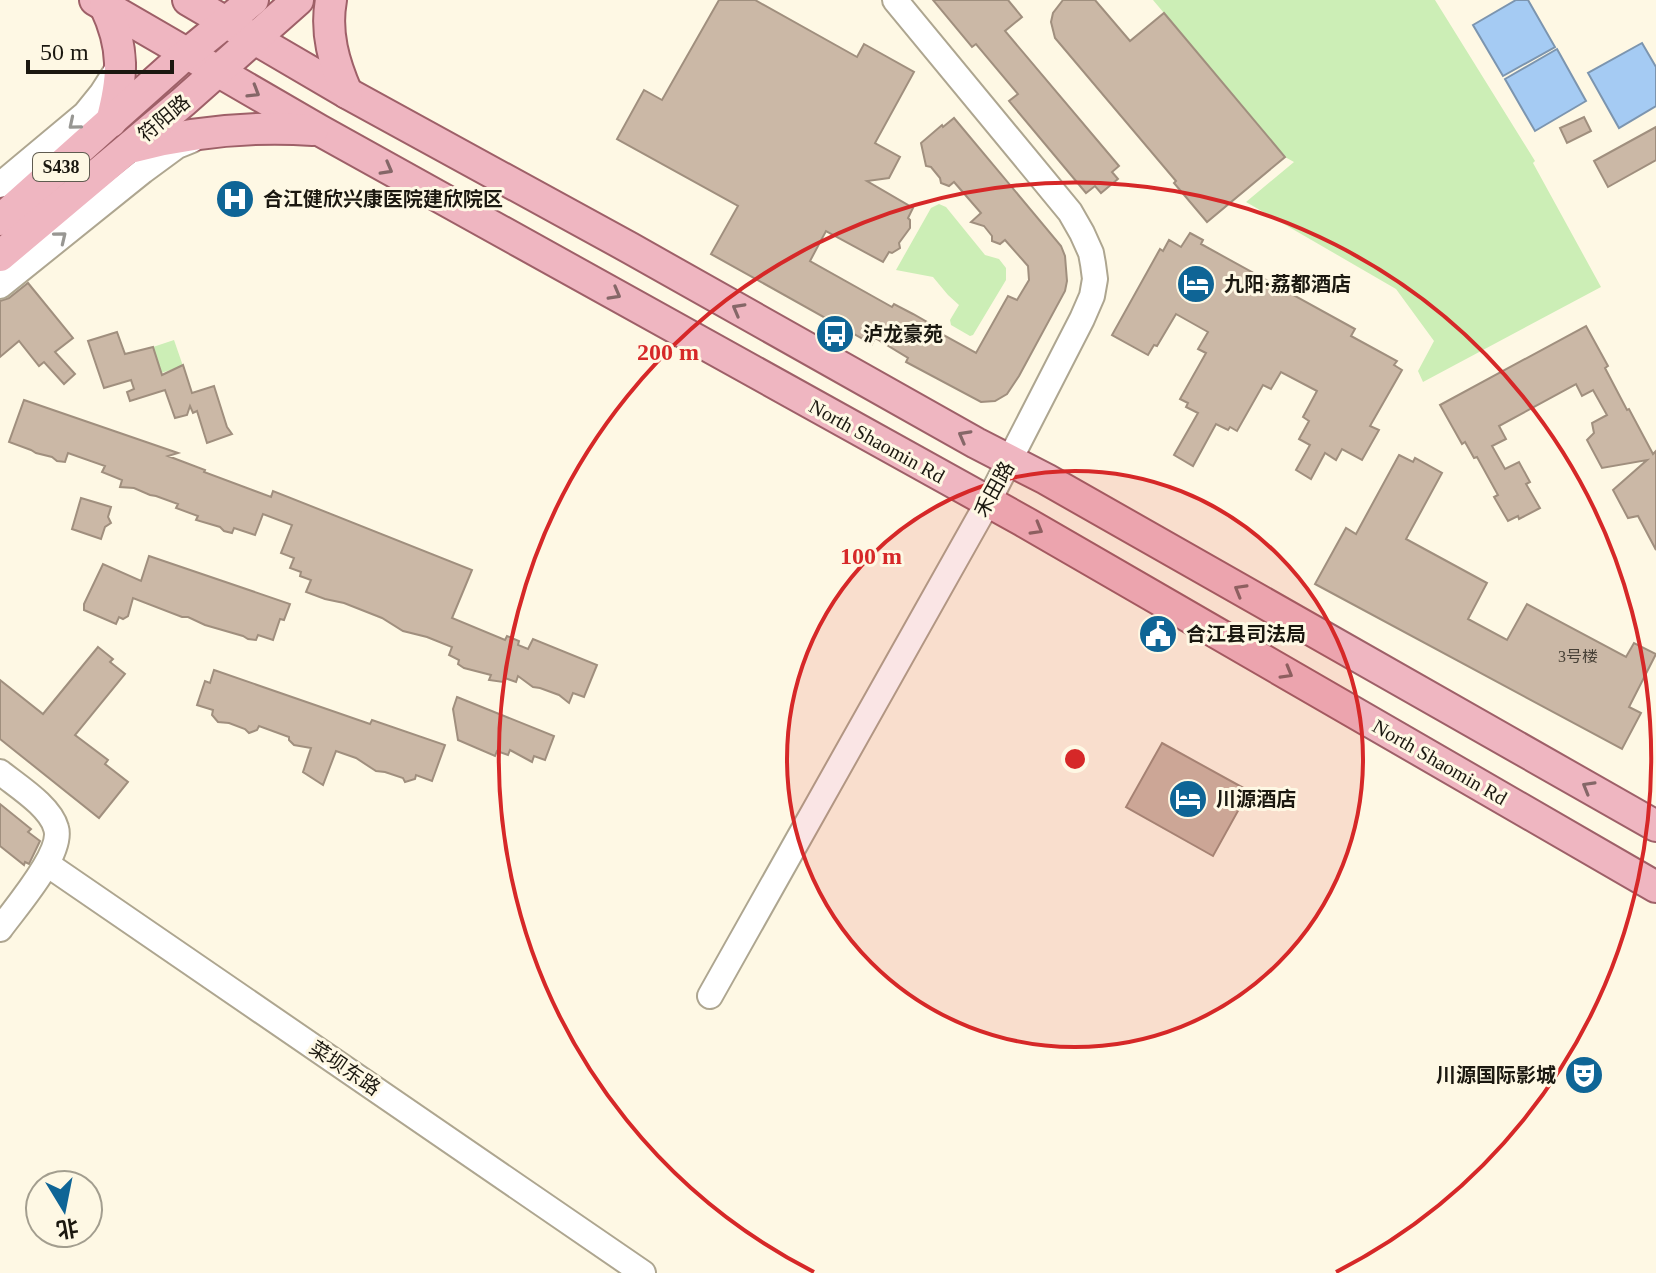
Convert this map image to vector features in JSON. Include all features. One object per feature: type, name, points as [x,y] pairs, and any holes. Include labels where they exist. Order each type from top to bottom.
[{"type":"main road","points":[[188,0],[347,93],[1060,487],[1656,826]]},
{"type":"main road","name":"符阳路","points":[[9,213],[188,53],[253,0]]},
{"type":"main road","name":"符阳路","points":[[9,213],[129,148],[298,0]]},
{"type":"main road","points":[[331,0],[331,45],[347,93]]},
{"type":"main road","points":[[100,3],[115,26],[121,62],[111,122]]},
{"type":"main road","name":"North Shaomin Rd","points":[[100,3],[452,205],[988,502],[1656,887]]},
{"type":"main road","points":[[129,148],[160,140],[258,129],[319,130]]},
{"type":"main road","points":[[452,205],[475,163]]},
{"type":"main road","name":"S438","points":[[0,256],[9,213]]},
{"type":"street","name":"禾田路","points":[[710,996],[988,502],[1092,296],[1095,279],[1091,253],[1082,233],[1058,197],[895,0]]},
{"type":"street","points":[[9,213],[102,93],[121,62]]},
{"type":"street","name":"符阳路","points":[[0,286],[177,146],[207,134]]},
{"type":"street","points":[[0,772],[39,803],[57,829],[51,856],[0,929]]},
{"type":"street","name":"菜坝东路","points":[[51,856],[643,1273]]},
{"type":"green space","points":[[1153,0],[1435,0],[1535,161],[1533,163],[1601,287],[1423,382],[1418,371],[1434,341],[1396,289],[1246,202],[1294,162],[1285,157]]},
{"type":"green space","points":[[939,204],[946,207],[985,255],[999,259],[1006,268],[1006,280],[970,336],[951,325],[950,320],[959,305],[933,277],[896,270],[931,208]]},
{"type":"green space","points":[[174,340],[183,366],[161,373],[153,347]]},
{"type":"water","points":[[1516,0],[1528,0],[1555,47],[1503,76],[1473,25]]},
{"type":"water","points":[[1642,43],[1656,67],[1656,106],[1619,128],[1588,73]]},
{"type":"water","points":[[1557,49],[1586,101],[1535,131],[1505,79]]},
{"type":"building","points":[[719,0],[755,0],[857,57],[864,44],[914,72],[875,143],[900,157],[889,178],[867,181],[913,208],[908,218],[910,228],[899,243],[900,248],[889,252],[883,262],[826,231],[810,261],[892,307],[894,304],[913,314],[929,323],[927,326],[976,353],[1008,296],[1017,300],[1029,280],[1028,266],[1005,240],[1000,244],[992,241],[984,226],[971,222],[981,213],[954,182],[949,186],[941,183],[931,167],[926,166],[921,143],[954,118],[1061,246],[1065,256],[1065,291],[1007,394],[995,401],[981,402],[906,362],[908,358],[875,338],[872,344],[711,254],[738,206],[617,139],[644,90],[662,100]]},
{"type":"building","points":[[933,0],[1008,0],[1022,17],[1005,31],[1119,166],[1112,172],[1118,179],[1101,193],[1095,186],[1086,193],[1009,101],[1018,94],[976,44],[972,47]]},
{"type":"building","points":[[1063,0],[1095,0],[1130,41],[1164,13],[1285,157],[1207,222],[1055,38],[1051,22],[1053,13]]},
{"type":"building","points":[[1584,117],[1591,131],[1567,143],[1560,128]]},
{"type":"building","points":[[1656,127],[1656,160],[1608,187],[1594,161]]},
{"type":"building","points":[[1190,233],[1203,240],[1201,244],[1355,329],[1351,336],[1397,361],[1394,365],[1402,370],[1370,426],[1379,430],[1362,460],[1342,449],[1336,460],[1325,453],[1311,479],[1296,470],[1310,445],[1299,439],[1309,421],[1303,417],[1317,391],[1281,372],[1271,389],[1263,385],[1237,431],[1216,424],[1193,466],[1174,455],[1198,413],[1186,407],[1188,403],[1180,399],[1206,353],[1198,349],[1208,332],[1176,314],[1148,355],[1112,335],[1160,249],[1163,251],[1169,240],[1181,247]]},
{"type":"building","points":[[28,283],[73,338],[55,352],[75,374],[64,384],[44,362],[39,366],[19,341],[0,357],[0,301]]},
{"type":"building","points":[[1586,326],[1627,410],[1653,454],[1656,451],[1656,550],[1638,516],[1628,518],[1613,490],[1647,460],[1602,468],[1587,440],[1594,433],[1592,423],[1607,415],[1593,390],[1582,396],[1576,384],[1499,426],[1506,439],[1492,446],[1505,469],[1519,462],[1530,482],[1526,484],[1540,508],[1508,521],[1477,457],[1474,458],[1465,442],[1462,444],[1440,405]]},
{"type":"building","points":[[117,332],[125,354],[153,347],[162,375],[183,365],[192,393],[214,386],[232,434],[207,443],[197,411],[193,413],[190,406],[187,415],[175,418],[165,390],[130,401],[127,392],[134,389],[131,380],[104,388],[88,341]]},
{"type":"building","points":[[24,400],[178,453],[168,456],[271,497],[273,491],[472,570],[452,618],[505,640],[507,636],[528,649],[533,639],[597,665],[584,697],[573,693],[569,703],[559,695],[533,687],[518,676],[516,682],[505,678],[503,682],[489,680],[491,675],[458,664],[459,660],[449,655],[452,647],[403,631],[382,618],[344,603],[306,592],[311,580],[290,568],[294,558],[281,553],[292,525],[263,514],[255,535],[234,528],[232,533],[224,531],[196,520],[198,516],[176,508],[178,504],[134,488],[120,487],[122,480],[102,472],[105,466],[68,453],[65,462],[57,461],[9,442]]},
{"type":"building","points":[[1399,455],[1413,462],[1415,458],[1442,473],[1406,539],[1487,583],[1468,619],[1507,640],[1527,604],[1626,657],[1634,643],[1656,654],[1629,707],[1641,713],[1622,749],[1315,584],[1346,528],[1356,534]]},
{"type":"building","points":[[81,498],[111,507],[108,517],[111,523],[105,527],[101,539],[72,529]]},
{"type":"building","points":[[149,556],[290,604],[284,620],[280,619],[273,640],[258,635],[256,640],[248,639],[133,598],[128,616],[123,619],[119,617],[116,624],[84,610],[103,564],[141,581]]},
{"type":"building","points":[[98,647],[125,674],[75,735],[108,760],[105,764],[128,782],[99,818],[0,739],[0,680],[43,714]]},
{"type":"building","points":[[214,670],[370,724],[372,720],[445,745],[432,781],[416,775],[415,779],[405,782],[403,778],[376,771],[356,758],[336,751],[323,785],[303,772],[311,748],[294,745],[289,737],[259,726],[249,733],[229,723],[218,722],[212,715],[213,710],[197,705],[205,681],[210,683]]},
{"type":"building","points":[[457,697],[554,736],[545,760],[534,756],[532,762],[510,750],[508,755],[497,751],[495,756],[458,740],[453,709]]},
{"type":"building","name":"川源酒店","points":[[1162,743],[1249,791],[1213,856],[1126,807]]},
{"type":"building","points":[[0,804],[31,829],[28,832],[40,841],[29,864],[25,862],[24,865],[0,846]]},
{"type":"place","name":"合江健欣兴康医院建欣院区","points":[[235,199]]},
{"type":"place","name":"九阳·荔都酒店","points":[[1196,284]]},
{"type":"place","name":"泸龙豪苑","points":[[835,334]]},
{"type":"place","name":"合江县司法局","points":[[1158,634]]},
{"type":"place","name":"川源酒店","points":[[1188,799]]},
{"type":"place","name":"川源国际影城","points":[[1584,1075]]}]
